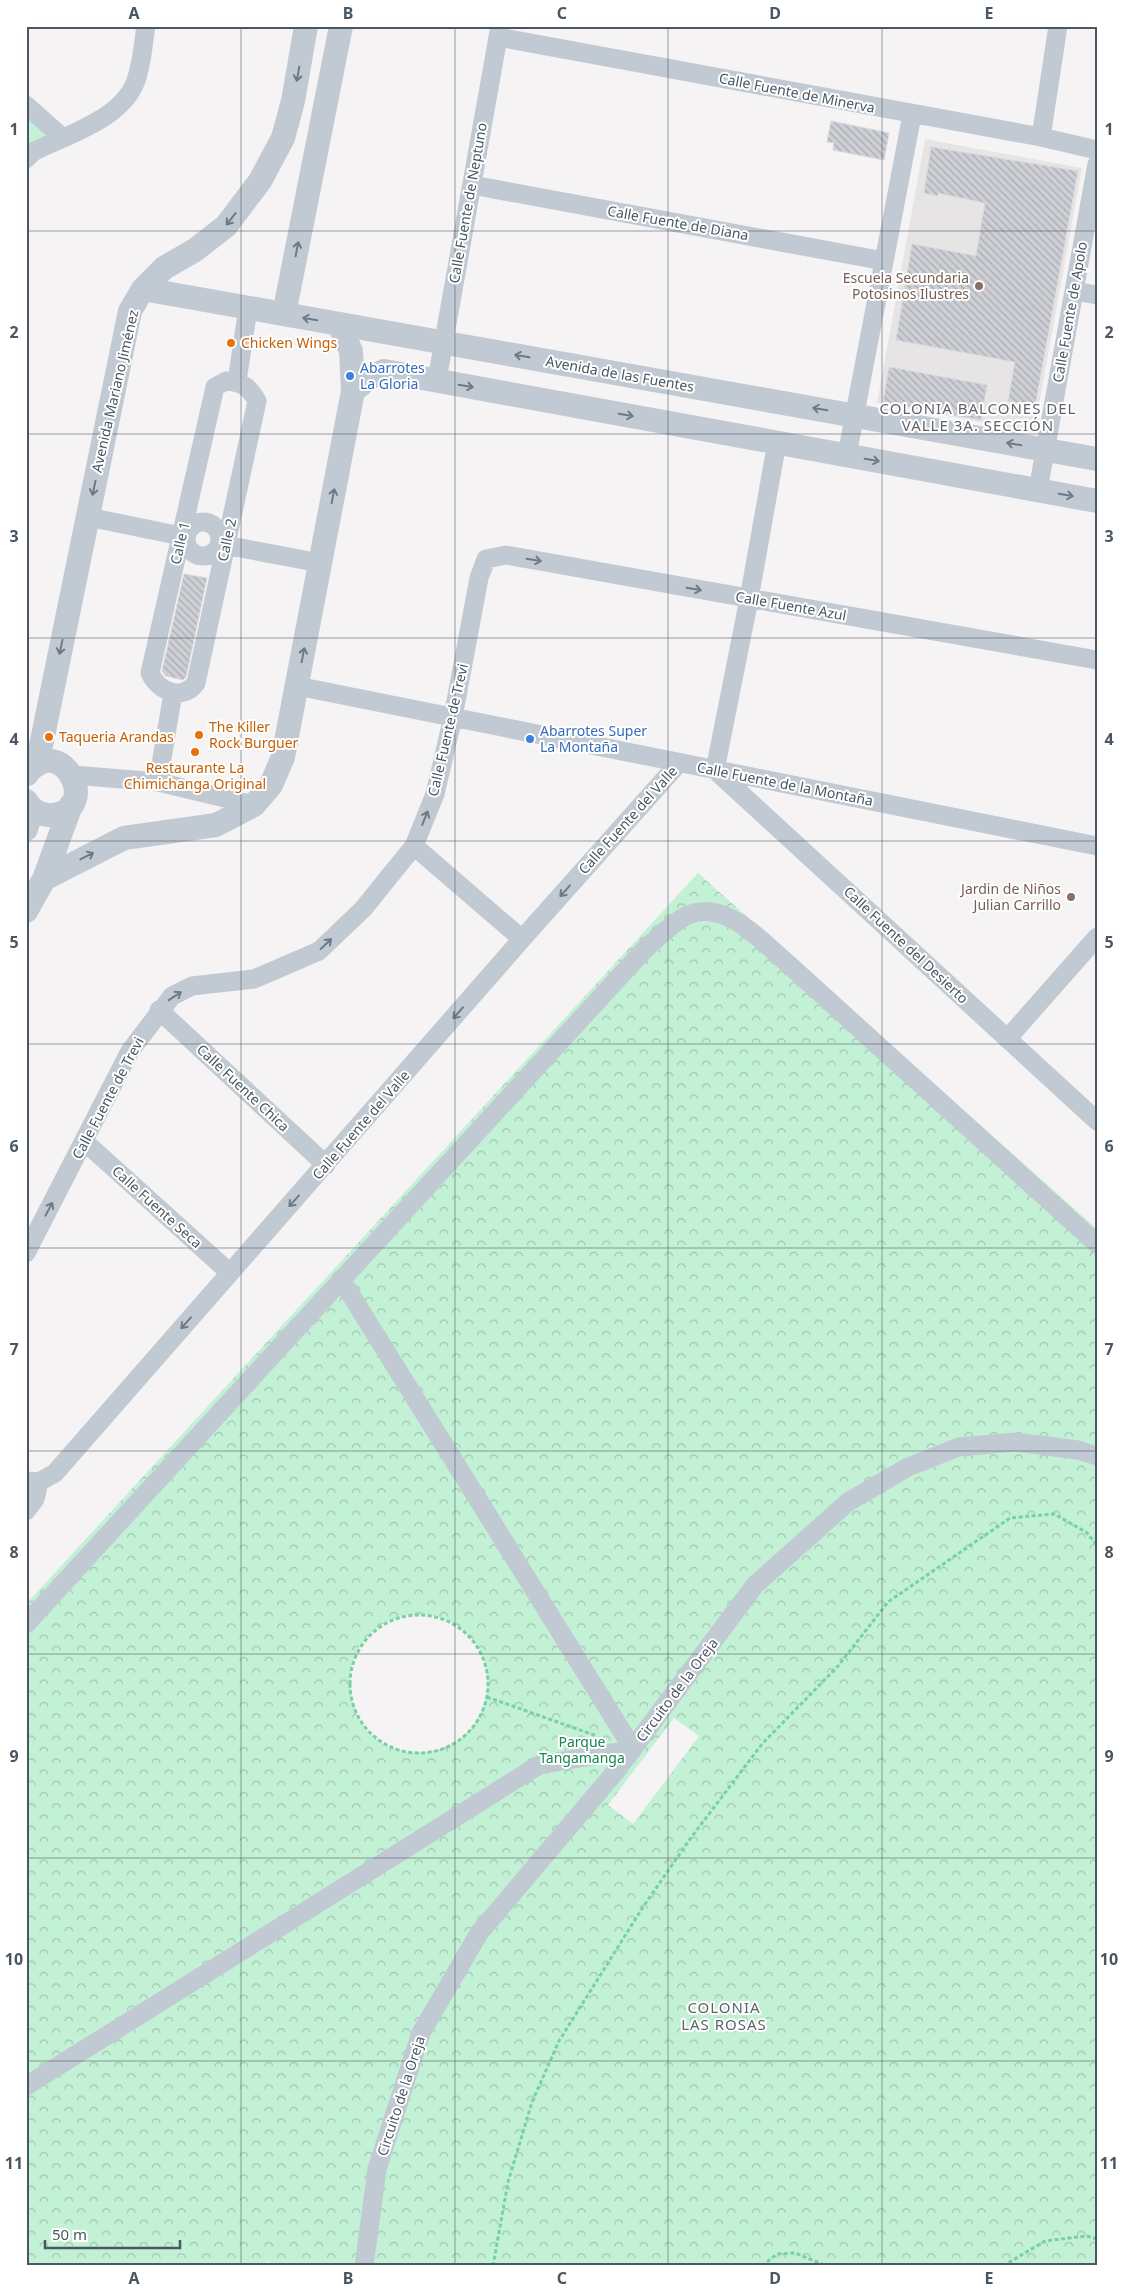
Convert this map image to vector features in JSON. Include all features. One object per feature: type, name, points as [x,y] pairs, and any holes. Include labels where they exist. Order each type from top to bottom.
[{"type":"street","points":[[26,159],[33,152],[101,120],[123,102],[135,83],[146,26]]},
{"type":"street","name":"Avenida Mariano Jiménez","points":[[32,770],[50,698],[130,311],[143,289],[164,268],[195,250],[226,226],[260,181],[283,138],[293,100],[306,26]]},
{"type":"street","points":[[284,314],[341,26]]},
{"type":"street","points":[[1041,137],[1058,26]]},
{"type":"street","name":"Calle Fuente de Minerva","points":[[499,32],[912,115],[1041,137],[1097,150]]},
{"type":"street","name":"Calle Fuente de Neptuno","points":[[437,380],[499,32]]},
{"type":"street","points":[[293,100],[324,106]]},
{"type":"street","points":[[26,105],[62,137]]},
{"type":"street","points":[[847,455],[912,115]]},
{"type":"street","name":"Calle Fuente de Apolo","points":[[1038,490],[1097,164]]},
{"type":"street","name":"Calle Fuente de Diana","points":[[472,185],[884,261]]},
{"type":"street","name":"Avenida de las Fuentes","points":[[143,289],[1097,459]]},
{"type":"street","points":[[1074,291],[1097,295]]},
{"type":"street","points":[[237,381],[248,308]]},
{"type":"street","points":[[44,878],[124,838],[216,825],[254,805],[272,785],[283,757],[353,391],[351,351],[339,324]]},
{"type":"street","points":[[353,391],[369,378],[384,371],[1097,501]]},
{"type":"street","name":"Calle 1","points":[[173,693],[161,689],[154,682],[150,674],[184,537],[215,387],[226,381],[237,381]]},
{"type":"street","name":"Calle 2","points":[[173,693],[192,689],[196,683],[223,544],[257,401],[249,387],[237,381]]},
{"type":"street","points":[[715,770],[749,599],[777,442]]},
{"type":"street","points":[[88,517],[184,537],[188,548],[197,555],[203,556],[214,553],[223,544],[320,564]]},
{"type":"street","name":"Calle Fuente Azul","points":[[486,559],[506,555],[1097,660]]},
{"type":"street","name":"Calle Fuente de Trevi","points":[[26,1252],[85,1142],[130,1051],[159,1010],[172,996],[192,986],[254,979],[319,951],[363,909],[414,846],[435,794],[453,717],[479,578],[486,559]]},
{"type":"street","name":"Calle Fuente de la Montaña","points":[[297,686],[1097,846]]},
{"type":"street","points":[[158,782],[173,693]]},
{"type":"street","points":[[26,725],[30,726],[40,722],[50,698]]},
{"type":"street","points":[[26,732],[30,737],[32,770],[53,762],[68,769],[73,775],[76,791],[44,878],[26,911]]},
{"type":"street","name":"Calle Fuente del Valle","points":[[26,1511],[34,1499],[32,1481],[55,1473],[229,1272],[326,1165],[522,939],[679,763]]},
{"type":"street","name":"Calle Fuente del Desierto","points":[[715,770],[1097,1121]]},
{"type":"street","points":[[73,775],[158,782],[254,805]]},
{"type":"street","points":[[28,813],[56,814],[71,805]]},
{"type":"street","points":[[414,846],[522,939]]},
{"type":"street","points":[[26,1624],[341,1278],[645,949],[685,917],[709,911],[738,921],[786,962],[1097,1244]]},
{"type":"street","points":[[1007,1038],[1097,937]]},
{"type":"street","name":"Calle Fuente Chica","points":[[159,1010],[326,1165]]},
{"type":"street","name":"Calle Fuente Seca","points":[[85,1142],[229,1272]]},
{"type":"street","points":[[26,2086],[539,1765],[633,1749],[341,1278]]},
{"type":"street","name":"Circuito de la Oreja","points":[[364,2266],[377,2169],[421,2033],[479,1933],[633,1749],[755,1586],[848,1502],[908,1467],[959,1448],[1015,1442],[1078,1450],[1097,1456]]},
{"type":"path","points":[[493,2266],[508,2182],[532,2102],[559,2041],[643,1907],[690,1839],[762,1744],[838,1666],[888,1602],[1010,1518],[1054,1514],[1086,1532],[1097,1545]]},
{"type":"path","points":[[407,1615],[429,1615],[450,1622],[468,1635],[482,1653],[488,1675],[487,1697],[479,1719],[464,1737],[443,1749],[420,1754],[396,1750],[375,1738],[359,1720],[350,1698],[349,1675],[355,1654],[368,1635],[386,1622],[407,1615]]},
{"type":"path","points":[[487,1697],[633,1749]]},
{"type":"path","points":[[1003,2266],[1045,2241],[1087,2236],[1097,2239]]},
{"type":"path","points":[[762,2266],[776,2254],[795,2253],[827,2266]]},
{"type":"shaded area","name":"Escuela Secundaria Potosinos Ilustres","points":[[925,139],[1082,168],[1034,432],[877,403]]},
{"type":"green space","points":[[26,105],[62,137],[26,159]]},
{"type":"green space","name":"Parque Tangamanga","points":[[698,873],[1097,1229],[1097,2266],[272,2266],[269,2261],[262,2266],[26,2266],[26,1604]],"holes":[[[407,1615],[430,1615],[458,1626],[477,1645],[486,1669],[486,1695],[478,1719],[461,1739],[435,1750],[402,1751],[389,1747],[365,1729],[353,1704],[351,1690],[352,1664],[364,1640],[374,1630],[388,1621]],[[674,1718],[699,1736],[633,1824],[608,1805]]]},
{"type":"building","points":[[831,121],[889,133],[884,160],[833,150],[834,143],[827,142]]},
{"type":"building","name":"Escuela Secundaria Potosinos Ilustres","points":[[931,147],[1078,171],[1035,406],[1008,401],[1015,362],[896,340],[912,244],[976,256],[985,203],[938,193],[938,196],[924,193]]},
{"type":"building","points":[[889,367],[987,385],[981,420],[883,402]]},
{"type":"building","points":[[184,574],[207,578],[186,677],[183,680],[166,676],[162,671]]},
{"type":"place","name":"Escuela Secundaria Potosinos Ilustres","points":[[979,286]]},
{"type":"place","name":"Chicken Wings","points":[[231,343]]},
{"type":"place","name":"Abarrotes La Gloria","points":[[350,376]]},
{"type":"place","name":"The Killer Rock Burguer","points":[[199,735]]},
{"type":"place","name":"Taqueria Arandas","points":[[49,737]]},
{"type":"place","name":"Abarrotes Super La Montaña","points":[[530,739]]},
{"type":"place","name":"Restaurante La Chimichanga Original","points":[[195,752]]},
{"type":"place","name":"Jardin de Niños Julian Carrillo","points":[[1071,897]]},
{"type":"district","name":"COLONIA BALCONES DEL VALLE 3A. SECCIÓN","points":[[978,418]]},
{"type":"district","name":"COLONIA LAS ROSAS","points":[[724,2016]]}]
